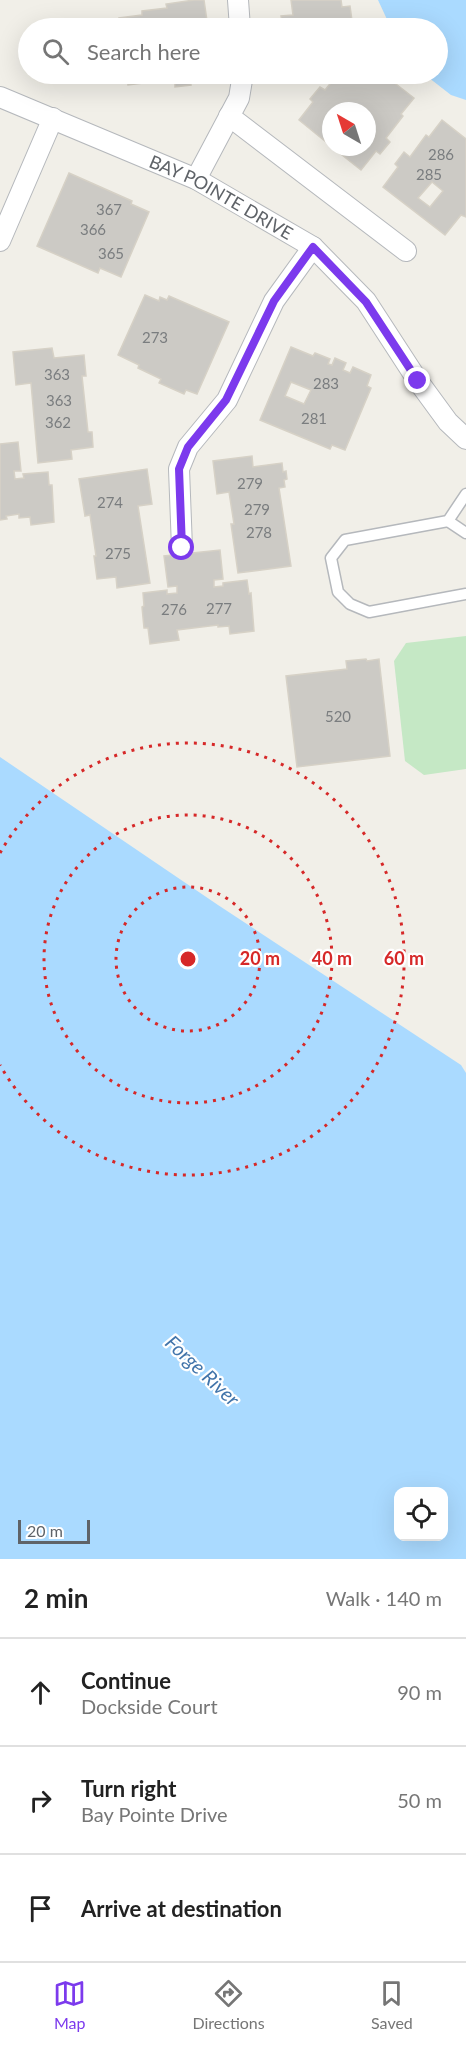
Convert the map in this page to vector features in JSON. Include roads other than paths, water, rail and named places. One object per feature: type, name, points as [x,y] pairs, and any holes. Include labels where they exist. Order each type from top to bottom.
[{"type":"street","points":[[238,0],[239,18]]},
{"type":"street","points":[[196,179],[239,98],[241,84]]},
{"type":"street","name":"BAY POINTE DRIVE","points":[[0,97],[196,179],[313,247],[366,302],[418,381],[448,422],[466,439]]},
{"type":"street","points":[[230,116],[406,251]]},
{"type":"street","points":[[0,241],[53,118]]},
{"type":"street","points":[[182,548],[179,469],[188,447],[226,400],[274,301],[313,247]]},
{"type":"lane","points":[[448,521],[466,494]]},
{"type":"lane","points":[[466,533],[448,521],[345,540],[331,558],[338,592],[350,604],[369,612],[466,594]]},
{"type":"water","points":[[378,0],[466,0],[466,100],[451,95],[437,84],[448,84],[448,18],[386,18]]},
{"type":"water","name":"Forge River","points":[[0,757],[218,905],[461,1065],[466,1073],[466,1559],[0,1559]]}]
